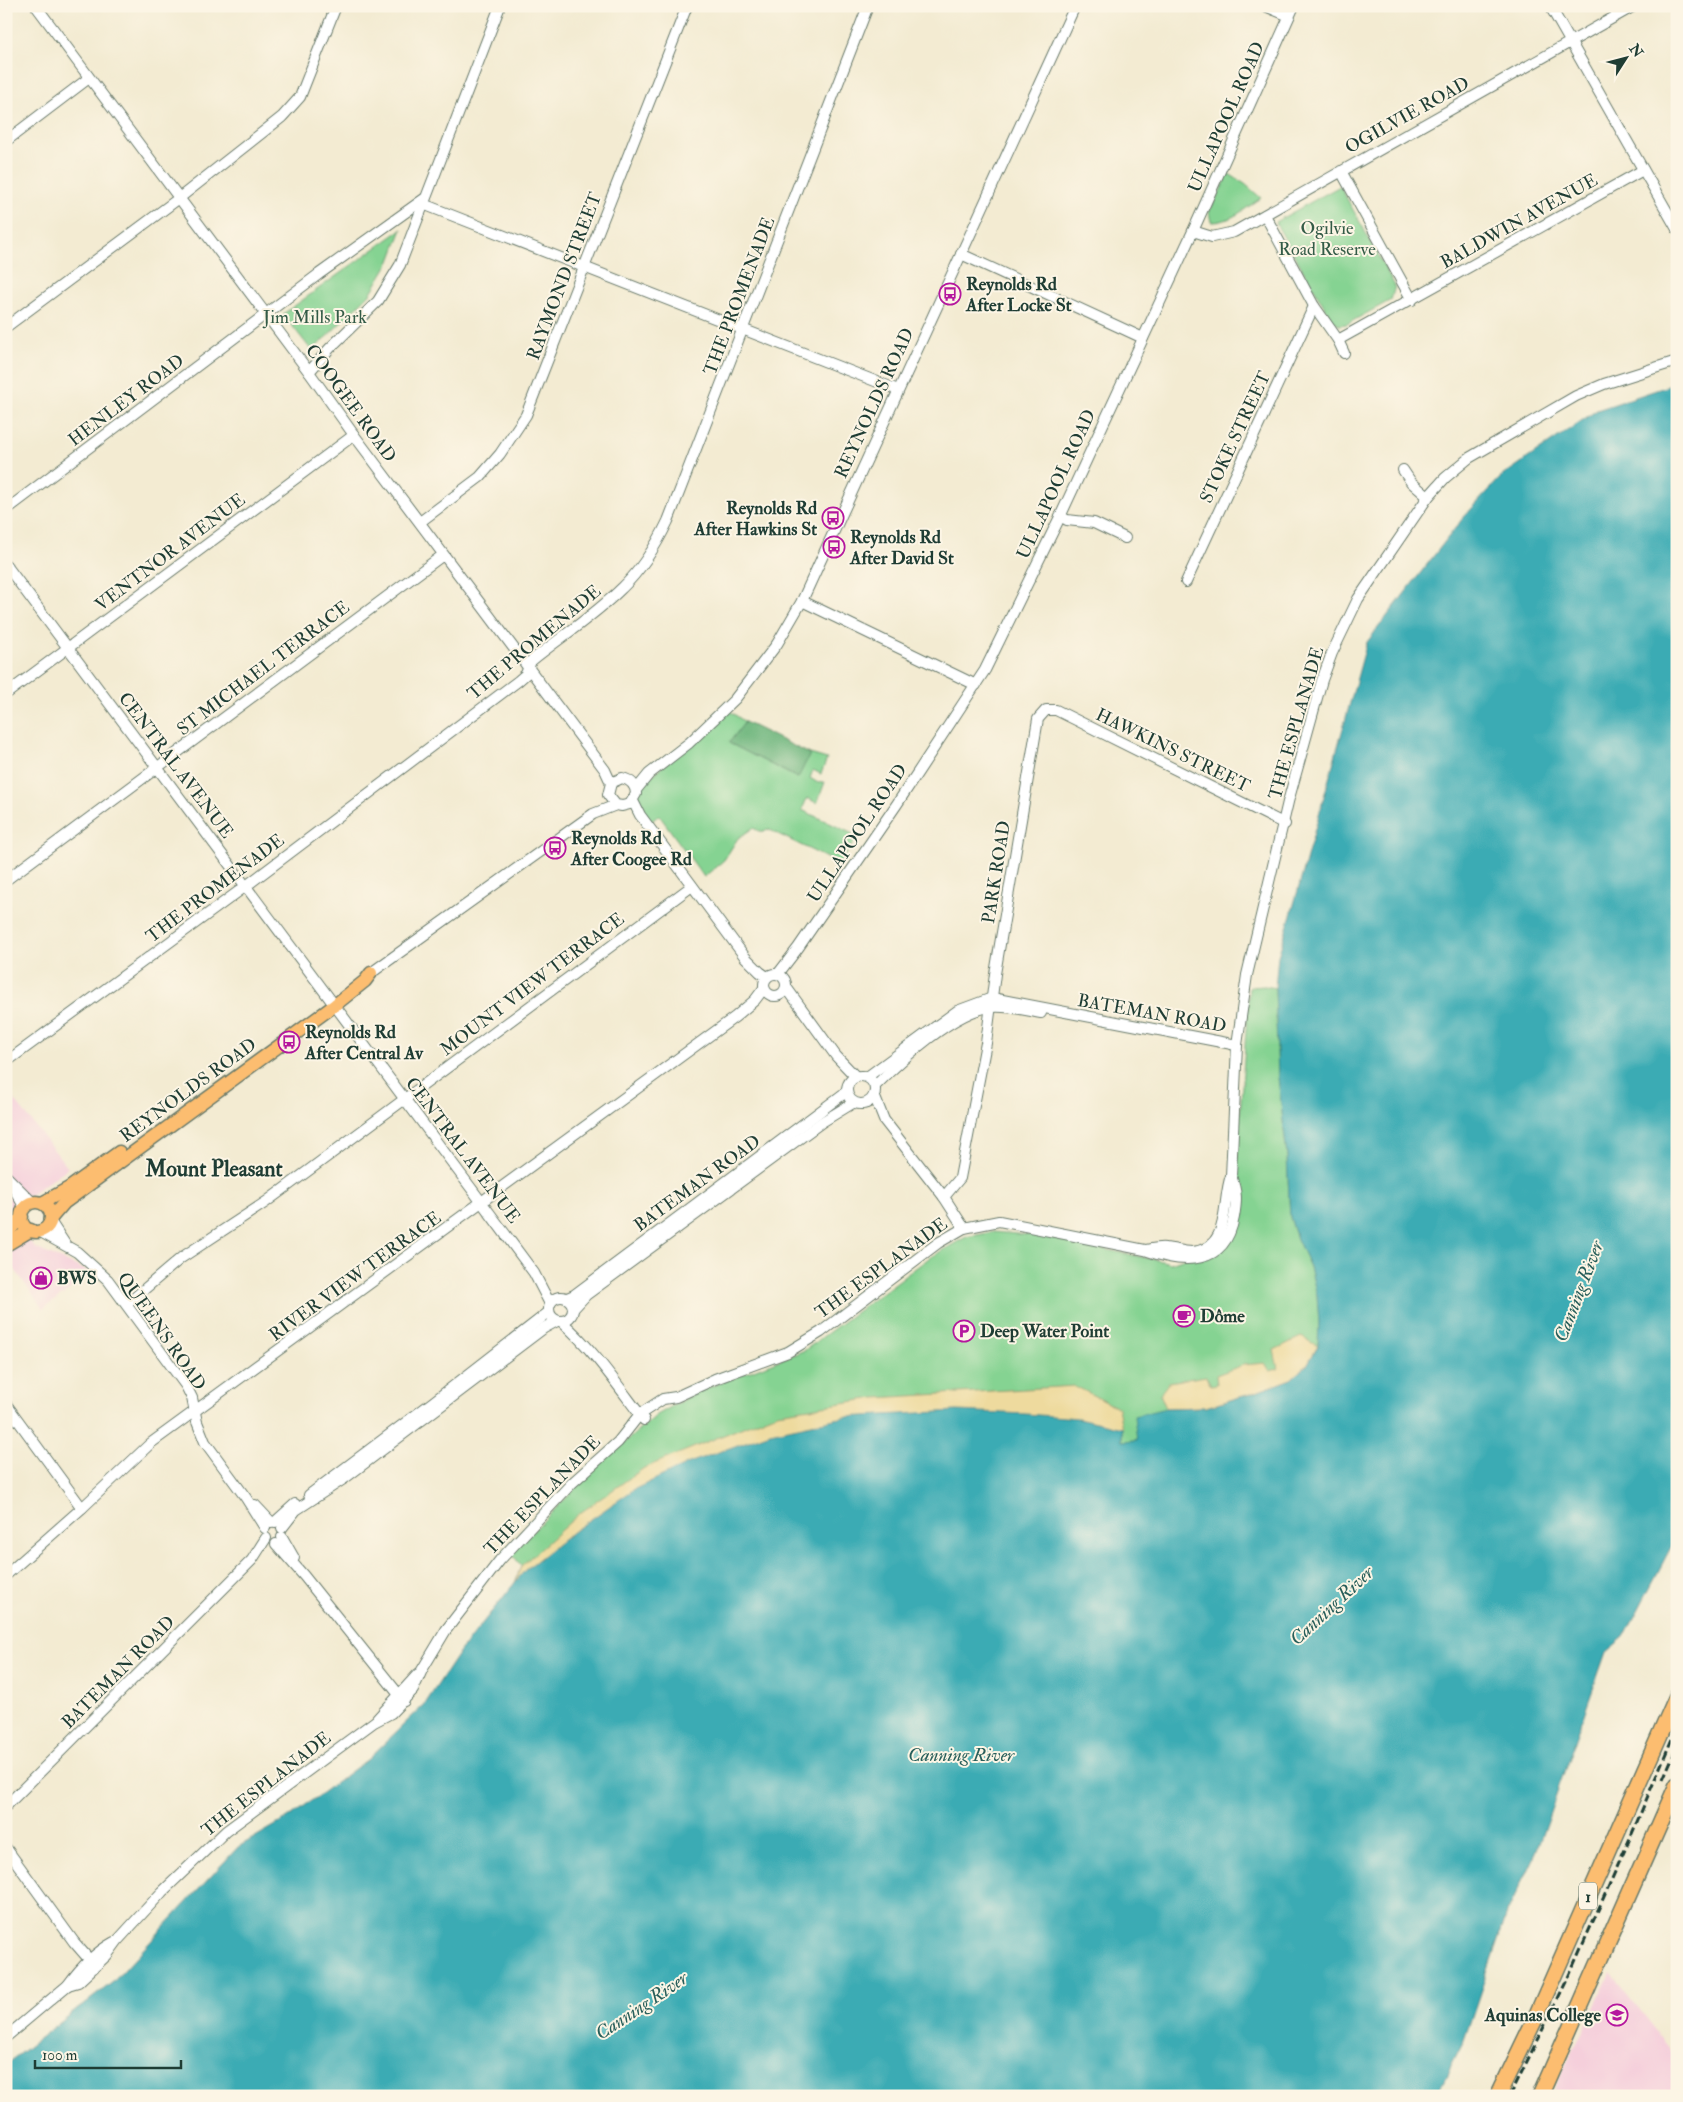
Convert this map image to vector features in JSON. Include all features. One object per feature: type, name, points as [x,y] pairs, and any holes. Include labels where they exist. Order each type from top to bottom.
[{"type":"highway","name":"1","points":[[1498,2096],[1534,2021],[1677,1696]]},
{"type":"highway","name":"1","points":[[1540,2096],[1677,1785]]},
{"type":"main road","name":"REYNOLDS ROAD","points":[[6,1245],[35,1231],[46,1228],[64,1203],[88,1181],[332,1002],[361,976],[371,973]]},
{"type":"main road","name":"REYNOLDS ROAD","points":[[6,1234],[30,1207],[88,1181]]},
{"type":"main road","points":[[35,1231],[24,1225],[30,1207],[49,1208],[51,1219]]},
{"type":"street","points":[[6,327],[178,199],[282,117],[300,97],[336,6]]},
{"type":"street","points":[[309,372],[330,348],[378,301],[400,265],[500,6]]},
{"type":"street","name":"RAYMOND STREET","points":[[420,522],[480,477],[500,454],[526,415],[686,6]]},
{"type":"street","name":"THE PROMENADE","points":[[6,1062],[246,886],[518,681],[526,674],[531,661],[622,588],[654,548],[672,512],[868,6]]},
{"type":"street","name":"REYNOLDS ROAD","points":[[371,973],[593,814],[608,795],[614,781],[633,785],[689,743],[735,699],[777,644],[802,602],[1075,6]]},
{"type":"street","points":[[1266,6],[1289,16]]},
{"type":"street","name":"ULLAPOOL ROAD","points":[[775,985],[976,685],[1003,636],[1193,231],[1294,6]]},
{"type":"street","points":[[1550,6],[1643,170],[1673,215],[1677,229]]},
{"type":"street","name":"OGILVIE ROAD","points":[[1193,231],[1212,237],[1226,235],[1265,215],[1634,6]]},
{"type":"street","name":"COOGEE ROAD","points":[[40,8],[178,199],[614,781]]},
{"type":"street","points":[[6,142],[89,78]]},
{"type":"street","name":"BALDWIN AVENUE","points":[[1338,340],[1643,170]]},
{"type":"street","points":[[1342,171],[1412,300]]},
{"type":"street","points":[[424,201],[584,268],[744,328],[898,390]]},
{"type":"street","name":"HENLEY ROAD","points":[[6,510],[265,315],[424,201]]},
{"type":"street","points":[[1265,215],[1314,306],[1338,340],[1344,353]]},
{"type":"street","points":[[961,254],[1142,338]]},
{"type":"street","name":"STOKE STREET","points":[[1186,582],[1314,306]]},
{"type":"street","name":"THE ESPLANADE","points":[[6,2037],[68,1985],[78,1982],[92,1963],[107,1956],[118,1940],[162,1892],[226,1831],[374,1722],[392,1713],[401,1698],[413,1690],[422,1670],[446,1630],[500,1560],[572,1484],[642,1417],[664,1399],[676,1397],[788,1352],[821,1332],[938,1243],[964,1228],[999,1221],[1145,1250],[1182,1260],[1203,1257],[1221,1246],[1230,1231],[1236,1204],[1237,1190],[1231,1176],[1237,1045],[1247,974],[1288,802],[1322,680],[1332,653],[1358,599],[1428,497],[1445,478],[1469,458],[1576,396],[1604,384],[1677,361]]},
{"type":"street","name":"VENTNOR AVENUE","points":[[6,694],[354,435]]},
{"type":"street","points":[[1403,470],[1411,482],[1428,497]]},
{"type":"street","points":[[1060,516],[1067,520],[1094,523],[1125,538]]},
{"type":"street","name":"ST MICHAEL TERRACE","points":[[6,880],[443,555]]},
{"type":"street","name":"CENTRAL AVENUE","points":[[6,565],[556,1303]]},
{"type":"street","points":[[802,602],[976,685]]},
{"type":"street","name":"HAWKINS STREET","points":[[1046,710],[1056,710],[1284,824]]},
{"type":"street","name":"PARK ROAD","points":[[944,1197],[960,1178],[986,1043],[991,1002],[1038,719],[1046,710]]},
{"type":"street","points":[[625,804],[633,785]]},
{"type":"street","points":[[608,795],[640,815],[754,972],[775,985],[802,1010],[836,1056],[850,1084],[854,1103],[865,1104],[884,1120],[944,1197],[964,1228]]},
{"type":"street","name":"REYNOLDS ROAD","points":[[593,814],[625,804]]},
{"type":"street","name":"MOUNT VIEW TERRACE","points":[[127,1304],[181,1258],[266,1202],[692,886]]},
{"type":"street","name":"RIVER VIEW TERRACE","points":[[6,1574],[82,1508],[151,1443],[482,1203],[735,1017],[775,985]]},
{"type":"street","name":"BATEMAN ROAD","points":[[865,1104],[874,1091],[925,1042],[958,1019],[991,1002]]},
{"type":"street","name":"BATEMAN ROAD","points":[[867,1077],[957,1011],[991,1002],[1237,1045]]},
{"type":"street","name":"PARK ROAD","points":[[974,1012],[985,1027],[986,1043]]},
{"type":"street","points":[[850,1084],[867,1077],[884,1120]]},
{"type":"street","name":"BATEMAN ROAD","points":[[274,1533],[288,1510],[386,1438],[556,1303],[574,1295],[850,1084]]},
{"type":"street","name":"BATEMAN ROAD","points":[[6,1806],[252,1560],[296,1510],[345,1478],[390,1445],[544,1328],[560,1322],[573,1312],[586,1295],[822,1122],[854,1103]]},
{"type":"street","points":[[9,1180],[30,1207]]},
{"type":"street","name":"QUEENS ROAD","points":[[51,1219],[66,1244],[95,1267],[127,1304],[186,1386],[196,1412],[198,1428],[205,1442],[304,1576],[401,1698]]},
{"type":"street","name":"QUEENS ROAD","points":[[35,1231],[57,1243],[66,1244]]},
{"type":"street","points":[[592,1352],[573,1312],[556,1303],[550,1316],[575,1333],[642,1417]]},
{"type":"street","points":[[6,1404],[82,1508]]},
{"type":"street","points":[[6,1848],[74,1942],[92,1963]]},
{"type":"shaded area","points":[[6,1089],[68,1168],[11,1208],[10,1214],[35,1248],[92,1273],[43,1309],[6,1257]]},
{"type":"shaded area","name":"Aquinas College","points":[[1611,1973],[1677,2057],[1677,2096],[1551,2096]]},
{"type":"green space","points":[[1229,174],[1245,184],[1261,198],[1225,220],[1211,222],[1209,212]]},
{"type":"green space","name":"Ogilvie Road Reserve","points":[[1340,186],[1395,286],[1391,300],[1347,324],[1338,325],[1331,318],[1275,222]]},
{"type":"green space","name":"Jim Mills Park","points":[[402,229],[390,261],[370,294],[312,351],[283,314]]},
{"type":"green space","points":[[727,709],[745,722],[729,743],[797,778],[810,754],[827,759],[821,774],[813,770],[810,778],[818,783],[825,782],[818,801],[817,803],[807,798],[802,810],[855,835],[857,838],[839,864],[768,829],[761,832],[753,828],[738,838],[724,860],[704,877],[659,815],[647,825],[640,815],[636,790]]},
{"type":"green space","points":[[745,722],[810,754],[798,778],[729,743]]},
{"type":"green space","points":[[1265,986],[1275,988],[1278,1077],[1287,1156],[1290,1217],[1297,1239],[1310,1267],[1317,1295],[1318,1346],[1307,1365],[1137,1440],[1122,1441],[525,1570],[511,1553],[606,1458],[657,1415],[697,1392],[805,1350],[929,1258],[966,1237],[993,1232],[1041,1236],[1171,1263],[1219,1245],[1233,1215],[1249,987]]},
{"type":"sand","points":[[1301,1337],[1318,1346],[1307,1365],[1291,1379],[1254,1393],[1206,1407],[1166,1408],[1160,1394],[1169,1382],[1206,1376],[1211,1385],[1217,1384],[1216,1375],[1243,1365],[1265,1363],[1270,1371],[1278,1369],[1274,1350]]},
{"type":"sand","points":[[1075,1386],[1118,1408],[1122,1428],[1122,1441],[512,1591],[521,1566],[580,1513],[644,1468],[777,1413],[875,1398]]},
{"type":"water","name":"Canning River","points":[[1677,383],[1677,1530],[1670,1549],[1624,1637],[1606,1652],[1536,1852],[1507,1913],[1463,2043],[1436,2096],[6,2096],[6,2064],[113,1982],[238,1847],[288,1818],[368,1759],[425,1704],[460,1651],[525,1570],[574,1531],[633,1490],[689,1463],[770,1433],[844,1417],[957,1411],[1078,1418],[1122,1428],[1122,1441],[1137,1440],[1134,1416],[1166,1408],[1206,1407],[1254,1393],[1291,1379],[1307,1365],[1318,1346],[1317,1295],[1310,1267],[1297,1239],[1290,1217],[1287,1156],[1278,1077],[1275,988],[1278,956],[1367,642],[1463,518],[1502,476],[1597,410]]},
{"type":"railway","points":[[1510,2096],[1566,1982],[1677,1727]]},
{"type":"railway","points":[[1663,1779],[1677,1747]]},
{"type":"place","name":"Reynolds Rd After Locke St","points":[[950,294]]},
{"type":"place","name":"Reynolds Rd After Hawkins St","points":[[833,518]]},
{"type":"place","name":"Reynolds Rd After David St","points":[[834,547]]},
{"type":"place","name":"Reynolds Rd After Coogee Rd","points":[[555,848]]},
{"type":"place","name":"Reynolds Rd After Central Av","points":[[289,1042]]},
{"type":"place","name":"BWS","points":[[41,1278]]},
{"type":"place","name":"Dôme","points":[[1184,1316]]},
{"type":"place","name":"Deep Water Point","points":[[964,1331]]},
{"type":"place","name":"Aquinas College","points":[[1617,2015]]},
{"type":"district","name":"Mount Pleasant","points":[[214,1168]]}]
